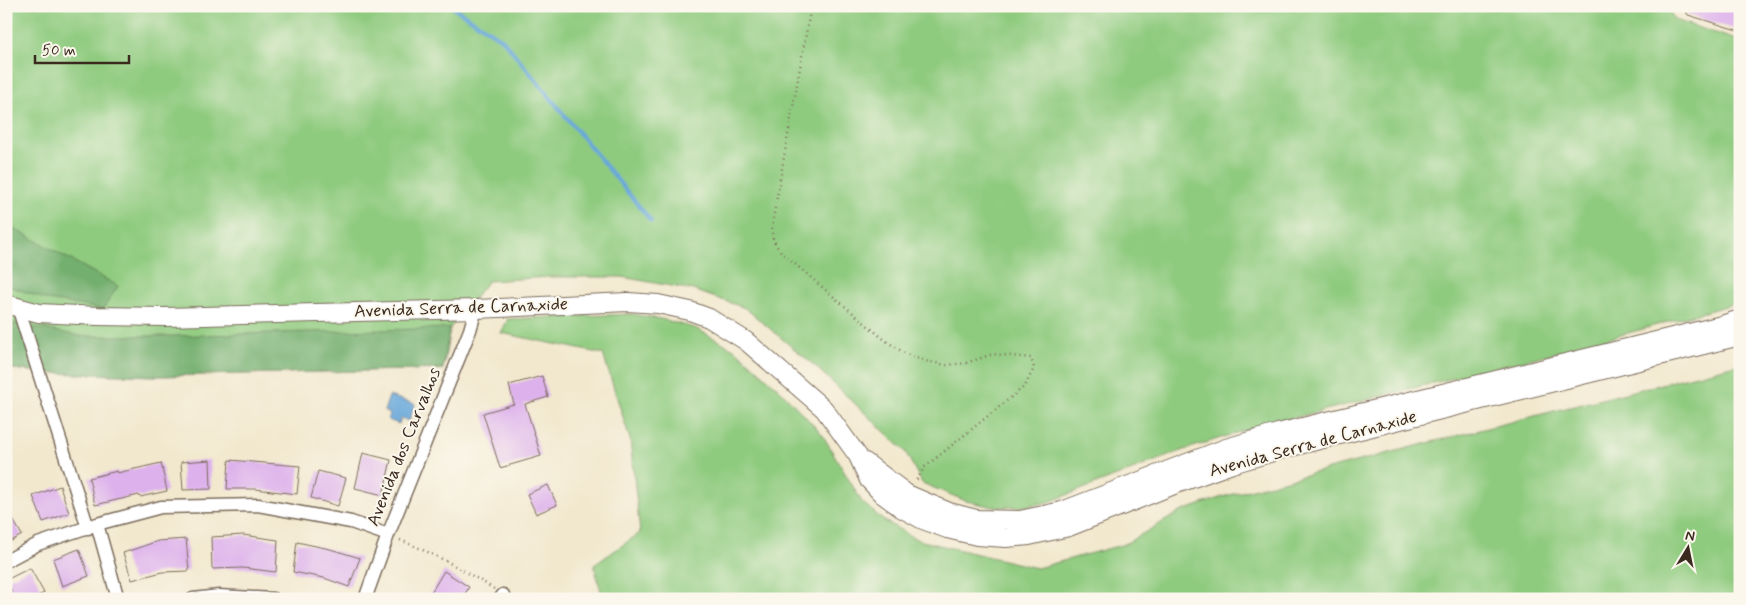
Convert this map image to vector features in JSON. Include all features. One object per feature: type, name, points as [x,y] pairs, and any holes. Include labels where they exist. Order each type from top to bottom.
[{"type":"street","name":"Avenida Serra de Carnaxide","points":[[12,306],[39,313],[165,317],[476,309],[628,302],[658,304],[690,311],[709,318],[746,341],[824,409],[858,456],[869,480],[882,494],[901,508],[923,520],[947,529],[977,536],[1006,538],[1029,536],[1069,527],[1179,483],[1232,464],[1287,448],[1740,336]]},
{"type":"street","points":[[12,306],[118,599]]},
{"type":"street","name":"Avenida dos Carvalhos","points":[[364,599],[470,330],[476,309]]},
{"type":"street","name":"Avenida Serra de Carnaxide","points":[[858,456],[908,494],[949,512],[976,519],[1020,520],[1047,515],[1077,506],[1226,448],[1278,433],[1722,325],[1740,319]]},
{"type":"street","points":[[6,560],[38,544],[92,526],[161,507],[258,505],[351,522],[388,535]]},
{"type":"street","points":[[193,599],[219,596],[273,599]]},
{"type":"path","points":[[811,6],[772,219],[771,232],[773,242],[783,254],[886,340],[906,354],[925,361],[947,365],[966,364],[993,354],[1023,356],[1030,358],[1034,368],[1025,386],[925,467],[908,494]]},
{"type":"path","points":[[388,535],[467,571],[502,597]]},
{"type":"green space","points":[[6,6],[1664,6],[1675,20],[1740,41],[1740,302],[1574,348],[1245,430],[1181,451],[1049,502],[1020,507],[994,507],[966,501],[922,483],[905,451],[816,367],[745,308],[693,290],[622,277],[548,277],[488,281],[450,328],[443,369],[159,376],[47,373],[6,368]]},
{"type":"green space","points":[[6,224],[118,286],[103,309],[48,300],[6,285]]},
{"type":"green space","points":[[631,314],[661,319],[695,328],[736,350],[777,387],[822,434],[862,502],[883,520],[918,540],[1037,568],[1125,544],[1180,512],[1222,497],[1740,364],[1740,599],[603,599],[594,565],[640,533],[630,439],[603,354],[501,333],[508,319]]},
{"type":"green space","points":[[6,322],[81,336],[170,336],[450,328],[443,369],[159,376],[47,373],[6,368]]},
{"type":"water","points":[[389,396],[415,404],[409,421],[401,418],[399,424],[388,420],[390,414],[384,411]]},
{"type":"building","points":[[1683,6],[1740,6],[1740,31],[1688,15]]},
{"type":"building","points":[[542,376],[548,397],[525,404],[541,456],[500,468],[483,413],[514,404],[509,385]]},
{"type":"building","points":[[363,453],[391,460],[383,495],[355,488]]},
{"type":"building","points":[[210,460],[211,489],[183,490],[181,462]]},
{"type":"building","points":[[229,460],[300,466],[297,494],[255,489],[227,489]]},
{"type":"building","points":[[161,463],[167,491],[95,505],[89,478]]},
{"type":"building","points":[[318,471],[346,478],[338,506],[311,498]]},
{"type":"building","points":[[548,485],[557,505],[536,514],[527,494]]},
{"type":"building","points":[[60,486],[69,513],[43,522],[33,496]]},
{"type":"building","points":[[6,508],[22,535],[6,544]]},
{"type":"building","points":[[243,535],[278,540],[276,572],[243,568],[212,569],[211,537]]},
{"type":"building","points":[[186,539],[189,571],[162,572],[132,580],[123,553],[158,541]]},
{"type":"building","points":[[297,542],[360,558],[349,587],[324,578],[293,572]]},
{"type":"building","points":[[79,549],[89,576],[62,586],[53,559]]},
{"type":"building","points":[[30,568],[44,593],[32,599],[15,599],[6,580]]},
{"type":"building","points":[[444,571],[469,587],[462,599],[427,599]]},
{"type":"waterway","points":[[451,6],[503,40],[651,221]]}]
